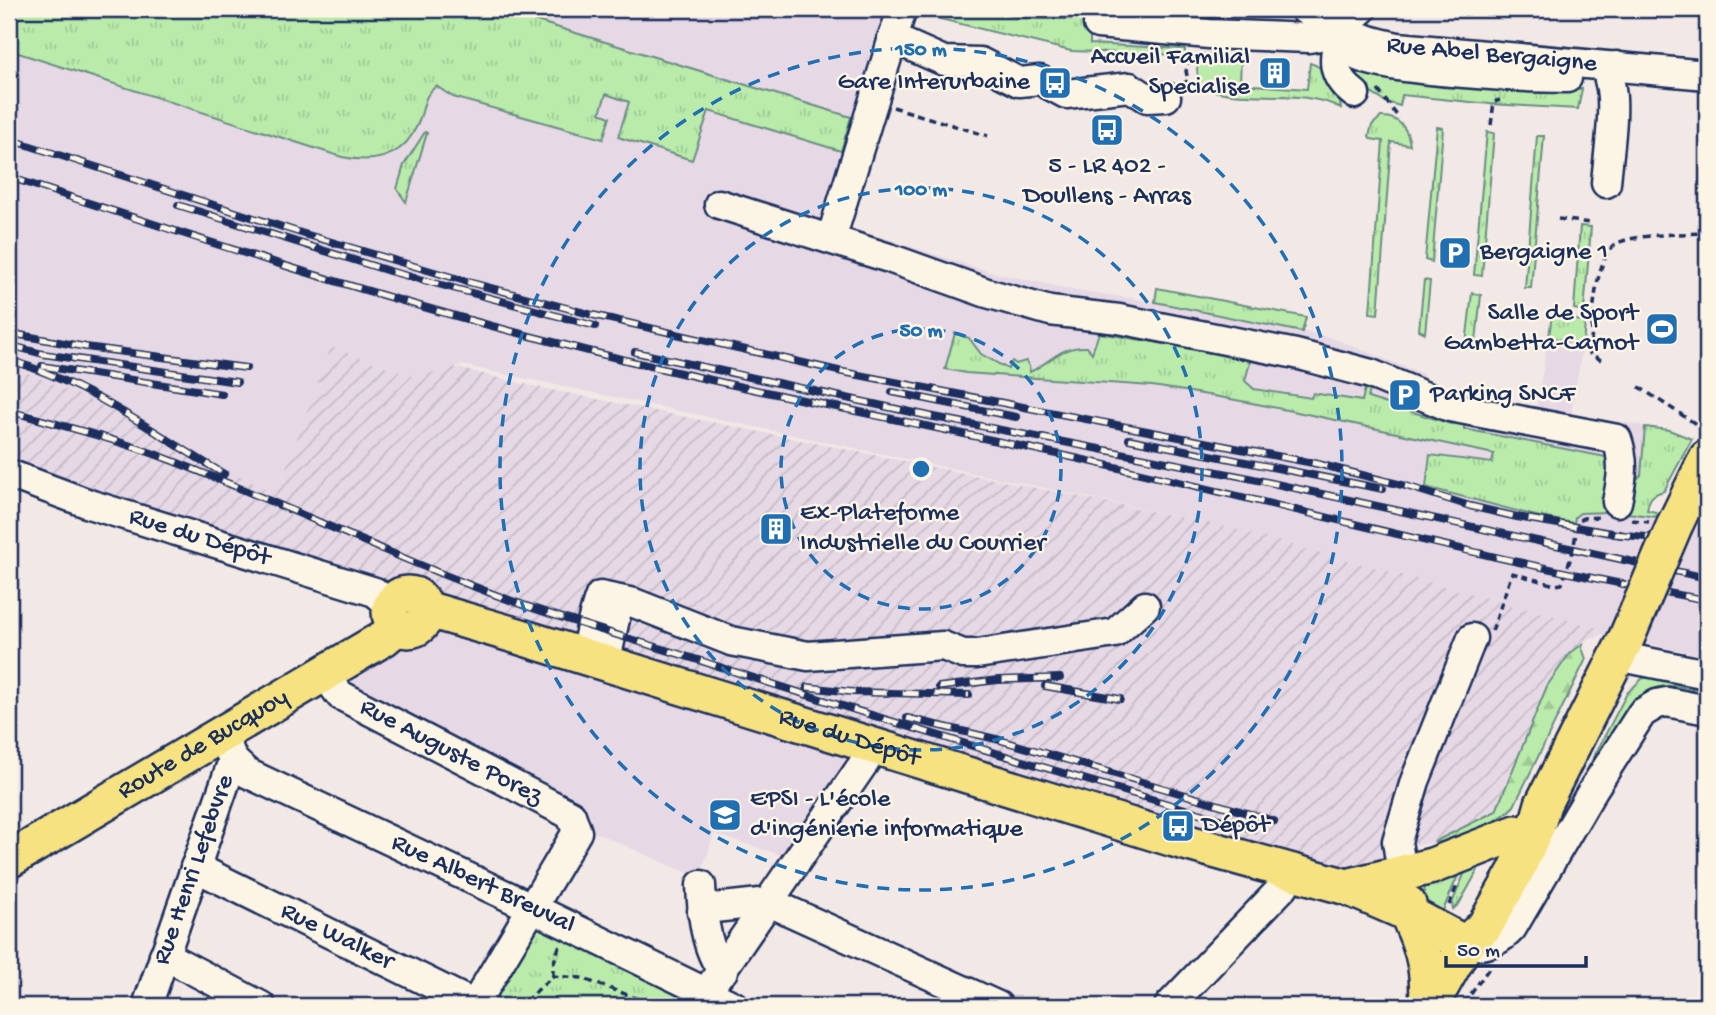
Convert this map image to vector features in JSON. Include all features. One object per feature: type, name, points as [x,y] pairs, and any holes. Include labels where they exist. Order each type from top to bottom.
[{"type":"main road","points":[[1452,938],[1485,926],[1516,871],[1537,825],[1543,804],[1621,647],[1703,463]]},
{"type":"main road","name":"Rue du Dépôt","points":[[405,615],[445,615],[1174,839],[1347,887],[1407,913],[1452,938]]},
{"type":"main road","name":"Route de Bucquoy","points":[[9,860],[227,748],[324,673],[384,638],[405,615]]},
{"type":"main road","points":[[1428,1006],[1452,938],[1498,856],[1543,804]]},
{"type":"main road","points":[[1347,887],[1417,870],[1516,833]]},
{"type":"main road","points":[[1417,870],[1417,883],[1409,898],[1407,913],[1420,942],[1429,982],[1428,1006]]},
{"type":"street","points":[[831,239],[902,9]]},
{"type":"street","name":"Rue Abel Bergaigne","points":[[1304,9],[1320,20],[1377,43],[1398,47],[1612,73],[1707,75]]},
{"type":"street","points":[[1098,24],[1197,33],[1309,38],[1324,36],[1341,27],[1362,9]]},
{"type":"street","points":[[1341,27],[1334,58],[1335,68],[1338,77],[1354,94]]},
{"type":"street","points":[[892,38],[944,61],[980,62],[1019,82],[1040,80],[1066,94],[1130,87],[1147,98],[1166,97]]},
{"type":"street","points":[[1606,183],[1612,73]]},
{"type":"street","points":[[719,204],[987,293],[1050,311],[1119,319],[1296,354],[1371,374],[1450,407],[1617,439],[1623,456],[1621,485],[1613,509]]},
{"type":"street","name":"Rue du Dépôt","points":[[12,480],[375,592],[405,615]]},
{"type":"street","points":[[594,661],[609,598],[634,603],[732,641],[808,656],[943,646],[963,654],[977,654],[1115,633],[1145,606]]},
{"type":"street","points":[[1417,870],[1397,841],[1415,781],[1472,638]]},
{"type":"street","points":[[1621,647],[1707,674]]},
{"type":"street","name":"Rue Auguste Porez","points":[[324,673],[340,695],[571,815],[577,832],[544,914]]},
{"type":"street","points":[[1452,938],[1480,947],[1505,936],[1512,928],[1594,788],[1642,713],[1657,704],[1667,702],[1707,710]]},
{"type":"street","points":[[709,990],[866,760],[873,745]]},
{"type":"street","name":"Rue Henri Lefebvre","points":[[147,1006],[195,867],[227,748]]},
{"type":"street","name":"Rue Albert Breuval","points":[[227,748],[247,773],[709,990],[734,1006]]},
{"type":"street","name":"Rue Walker","points":[[195,867],[475,1006]]},
{"type":"street","points":[[1169,1006],[1284,886],[1289,871]]},
{"type":"street","points":[[709,990],[715,962],[701,899],[714,908],[769,902],[998,1006]]},
{"type":"street","points":[[475,1006],[544,914]]},
{"type":"street","points":[[164,955],[261,1006]]},
{"type":"path","points":[[1166,97],[1188,80],[1186,71],[1197,33]]},
{"type":"path","points":[[1490,125],[1494,102],[1504,98]]},
{"type":"path","points":[[875,101],[988,136]]},
{"type":"path","points":[[1558,219],[1591,223]]},
{"type":"path","points":[[1601,360],[1590,354],[1599,273],[1607,252],[1619,242],[1657,236],[1707,233]]},
{"type":"path","points":[[1584,316],[1594,318]]},
{"type":"path","points":[[1639,387],[1679,414],[1703,463]]},
{"type":"path","points":[[1472,638],[1488,640],[1503,606],[1512,573],[1555,585],[1562,584],[1573,551],[1578,521],[1613,509]]},
{"type":"path","points":[[1452,938],[1468,852]]},
{"type":"path","points":[[544,914],[560,946],[553,965],[553,976]]},
{"type":"path","points":[[514,1006],[528,998],[553,976],[581,978],[658,1006]]},
{"type":"shaded area","points":[[9,9],[902,9],[837,220],[852,228],[990,272],[1329,337],[1423,374],[1423,383],[1451,392],[1537,406],[1552,314],[1585,322],[1571,414],[1668,430],[1692,439],[1666,488],[1655,493],[1649,500],[1647,510],[1656,512],[1657,519],[1701,529],[1702,526],[1707,527],[1707,656],[1602,634],[1597,628],[1220,525],[462,365],[415,377],[331,347],[276,494],[159,443],[86,398],[9,365]]},
{"type":"shaded area","points":[[331,347],[415,377],[454,367],[532,386],[1220,525],[1597,628],[1602,634],[1589,638],[1570,653],[1521,752],[1496,811],[1434,842],[1417,845],[1413,840],[1384,842],[1383,859],[1367,860],[1347,887],[410,613],[9,474],[9,365],[86,398],[276,494]]},
{"type":"shaded area","points":[[410,613],[873,745],[798,860],[714,834],[701,873],[697,877],[585,828],[324,673],[397,627]]},
{"type":"green space","points":[[9,9],[497,9],[851,117],[841,151],[709,111],[692,160],[618,137],[629,102],[606,94],[600,113],[610,117],[603,139],[453,97],[436,86],[427,96],[416,128],[401,148],[381,158],[356,159],[342,157],[9,50]]},
{"type":"green space","points":[[913,9],[994,9],[1027,18],[1090,19],[1090,44],[1185,49],[1185,55],[1071,51],[912,12]]},
{"type":"green space","points":[[1203,54],[1241,57],[1240,84],[1307,89],[1310,63],[1328,75],[1338,94],[1341,108],[1308,98],[1237,94],[1203,88],[1197,71]]},
{"type":"green space","points":[[1353,73],[1582,89],[1578,109],[1402,95],[1400,106],[1386,102],[1358,85]]},
{"type":"green space","points":[[1381,117],[1401,124],[1410,145],[1391,142],[1378,314],[1370,313],[1383,141],[1371,139],[1369,136],[1372,125]]},
{"type":"green space","points":[[1437,127],[1443,128],[1432,262],[1425,260]]},
{"type":"green space","points":[[425,132],[427,133],[406,202],[397,189],[404,165]]},
{"type":"green space","points":[[1487,132],[1494,133],[1482,276],[1474,275]]},
{"type":"green space","points":[[1537,136],[1544,136],[1531,288],[1525,288]]},
{"type":"green space","points":[[1580,226],[1591,227],[1584,311],[1574,309]]},
{"type":"green space","points":[[1424,280],[1430,281],[1425,333],[1419,330]]},
{"type":"green space","points":[[1157,288],[1306,317],[1302,332],[1155,302]]},
{"type":"green space","points":[[1472,293],[1481,295],[1476,341],[1474,347],[1468,349],[1466,344]]},
{"type":"green space","points":[[1552,314],[1585,322],[1583,345],[1549,337]]},
{"type":"green space","points":[[955,333],[969,338],[981,354],[1008,369],[1012,361],[1016,364],[1026,361],[1030,372],[1070,349],[1087,347],[1092,353],[1099,333],[1251,358],[1245,381],[1254,389],[1311,398],[1313,393],[1362,401],[1366,384],[1371,385],[1368,398],[1451,424],[1454,415],[1465,418],[1464,429],[1616,459],[1608,512],[1580,513],[1575,517],[1574,523],[1540,517],[1426,487],[1430,455],[1492,463],[1494,454],[1281,409],[1152,386],[966,373],[945,369]]},
{"type":"green space","points":[[1645,427],[1669,430],[1692,439],[1664,491],[1650,500],[1647,510],[1656,512],[1657,517],[1628,513],[1622,508],[1632,484],[1641,475]]},
{"type":"green space","points":[[1583,644],[1586,659],[1514,806],[1499,818],[1470,832],[1434,842],[1496,811],[1547,686],[1570,653]]},
{"type":"green space","points":[[1666,675],[1707,684],[1707,693],[1684,687],[1665,686],[1655,688],[1637,698],[1628,707],[1575,801],[1572,799],[1627,693],[1643,678]]},
{"type":"green space","points":[[1478,866],[1459,904],[1453,909],[1452,903],[1467,867]]},
{"type":"green space","points":[[1459,873],[1442,913],[1423,903],[1425,886]]},
{"type":"green space","points":[[533,923],[687,996],[684,1006],[504,1006],[491,1000]]},
{"type":"railway","points":[[9,139],[301,233],[593,315],[843,372],[1318,464],[1517,517],[1623,535]]},
{"type":"railway","points":[[9,177],[355,287],[565,345],[1106,465],[1481,554],[1707,600]]},
{"type":"railway","points":[[178,205],[389,271],[595,326]]},
{"type":"railway","points":[[9,333],[86,347],[246,368]]},
{"type":"railway","points":[[9,345],[43,354],[237,382]]},
{"type":"railway","points":[[635,352],[929,416],[1244,477],[1707,578]]},
{"type":"railway","points":[[9,360],[93,395],[224,474]]},
{"type":"railway","points":[[42,366],[222,394]]},
{"type":"railway","points":[[892,392],[1016,417]]},
{"type":"railway","points":[[9,411],[153,453],[429,569],[541,611],[921,730],[1253,829]]},
{"type":"railway","points":[[1129,439],[1383,489]]},
{"type":"railway","points":[[1614,534],[1678,540]]},
{"type":"railway","points":[[939,687],[998,680],[1060,678]]},
{"type":"railway","points":[[1045,686],[1120,699]]},
{"type":"railway","points":[[807,687],[852,692],[969,695]]},
{"type":"railway","points":[[907,718],[1000,740],[1274,821]]},
{"type":"place","name":"Accueil Familial Specialise","points":[[1275,73]]},
{"type":"place","name":"Gare Interurbaine","points":[[1055,83]]},
{"type":"place","name":"5 - LR 402 - Doullens - Arras","points":[[1107,130]]},
{"type":"place","name":"Bergaigne 1","points":[[1455,253]]},
{"type":"place","name":"Salle de Sport Gambetta-Carnot","points":[[1662,329]]},
{"type":"place","name":"Parking SNCF","points":[[1405,395]]},
{"type":"place","name":"Ex-Plateforme Industrielle du Courrier","points":[[776,529]]},
{"type":"place","name":"EPSI - L'école d'ingénierie informatique","points":[[725,815]]},
{"type":"place","name":"Dépôt","points":[[1178,826]]}]
